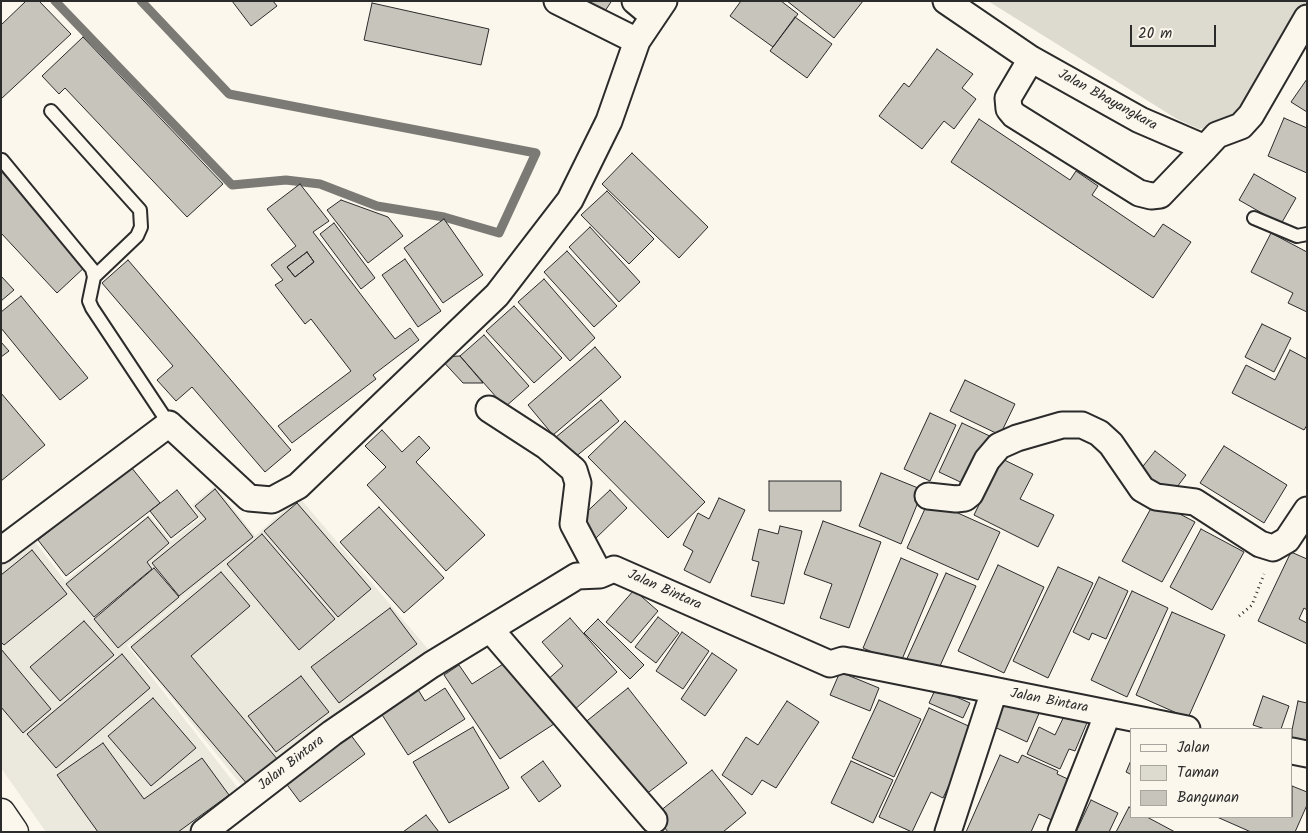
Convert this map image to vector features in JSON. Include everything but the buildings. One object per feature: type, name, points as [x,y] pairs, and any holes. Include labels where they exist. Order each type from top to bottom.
[{"type":"main road","points":[[1,813],[14,832]]},
{"type":"street","points":[[557,1],[637,41]]},
{"type":"street","name":"Jalan Bhayangkara","points":[[946,1],[1031,59],[1153,127],[1204,148]]},
{"type":"street","points":[[1,550],[169,424],[249,498],[272,500],[298,486],[497,295],[564,208],[609,121],[651,6]]},
{"type":"street","points":[[1031,59],[1008,98],[1009,109],[1014,115],[1139,192],[1151,196],[1160,195],[1204,148],[1218,136],[1241,126],[1250,115],[1307,18]]},
{"type":"street","points":[[489,409],[546,446],[574,470],[578,483],[573,524],[600,575]]},
{"type":"street","points":[[928,496],[965,498],[974,488],[993,452],[1017,438],[1052,428],[1082,425],[1099,433],[1111,444],[1142,489],[1156,497],[1195,502],[1260,544],[1273,548],[1287,540],[1303,524]]},
{"type":"street","name":"Jalan Bintara","points":[[204,832],[332,733],[431,665],[577,576],[600,575],[614,569],[830,664],[843,660],[994,692],[1182,728]]},
{"type":"street","points":[[490,629],[654,820]]},
{"type":"street","points":[[948,832],[994,692]]},
{"type":"street","points":[[1061,832],[1108,713]]},
{"type":"street","points":[[1293,751],[1307,754]]},
{"type":"lane","points":[[51,111],[140,210],[141,228],[137,236],[94,277],[89,293],[92,308],[169,424]]},
{"type":"lane","points":[[2,160],[92,269],[94,277]]},
{"type":"lane","points":[[1254,218],[1297,236],[1307,234]]},
{"type":"path","points":[[1239,616],[1252,606],[1273,548]]},
{"type":"shaded area","points":[[215,486],[255,536],[299,497],[433,655],[246,791],[129,645],[234,554],[127,645],[248,801],[199,832],[46,832],[1,768],[1,564],[33,539],[65,581],[149,515],[171,541],[200,518],[192,505]]},
{"type":"green space","points":[[988,1],[1307,1],[1307,10],[1241,122],[1199,129],[1177,119]]},
{"type":"waterway","points":[[55,1],[232,185],[286,180],[320,184],[377,206],[444,217],[499,233],[536,153],[229,94],[141,1]]}]
